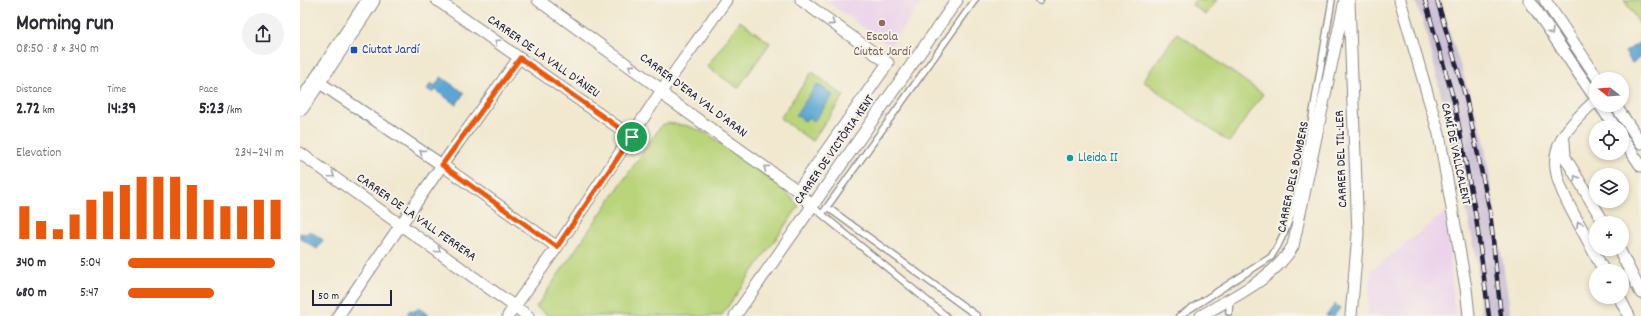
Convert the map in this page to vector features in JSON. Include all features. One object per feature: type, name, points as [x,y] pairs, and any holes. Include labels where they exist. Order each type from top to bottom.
[{"type":"main road","points":[[300,107],[371,0]]},
{"type":"street","name":"CARRER DE LA VALL D'ÀNEU","points":[[437,0],[632,137]]},
{"type":"street","name":"CARRER D'ERA VAL D'ARAN","points":[[538,0],[662,90],[666,97],[798,191],[813,207]]},
{"type":"street","points":[[508,316],[632,137],[662,90],[726,0]]},
{"type":"street","name":"CARRER DE VICTÒRIA KENT","points":[[798,191],[888,63],[801,0]]},
{"type":"street","name":"CARRER DE VICTÒRIA KENT","points":[[735,316],[957,0]]},
{"type":"street","name":"CARRER DELS BOMBERS","points":[[1201,316],[1273,270],[1286,258],[1293,246],[1345,0]]},
{"type":"street","name":"CARRER DEL TIL·LER","points":[[1349,0],[1358,234],[1351,316]]},
{"type":"street","name":"CAMÍ DE VALLCALENT","points":[[1400,0],[1440,134],[1466,288],[1469,316]]},
{"type":"street","points":[[1529,0],[1589,90]]},
{"type":"street","points":[[1544,0],[1593,72]]},
{"type":"street","points":[[338,316],[442,165],[520,58]]},
{"type":"street","points":[[317,81],[442,165],[557,247]]},
{"type":"street","points":[[1589,107],[1579,116],[1564,135],[1556,156],[1558,182],[1567,203],[1600,264]]},
{"type":"street","points":[[1620,112],[1641,143]]},
{"type":"street","points":[[1564,135],[1565,157],[1600,216]]},
{"type":"street","points":[[1629,148],[1641,166]]},
{"type":"street","name":"CARRER DE LA VALL FERRERA","points":[[300,153],[528,316]]},
{"type":"street","points":[[1622,256],[1641,293]]},
{"type":"street","points":[[1623,304],[1629,316]]},
{"type":"lane","name":"CARRER DE VICTÒRIA KENT","points":[[822,214],[975,0]]},
{"type":"lane","points":[[1179,316],[1271,257],[1280,244],[1286,231],[1303,168],[1332,0]]},
{"type":"lane","name":"CARRER D'ERA VAL D'ARAN","points":[[813,207],[946,316]]},
{"type":"lane","points":[[827,207],[977,316]]},
{"type":"lane","points":[[1229,312],[1230,298]]},
{"type":"shaded area","name":"Escola Ciutat Jardí","points":[[825,0],[923,0],[890,46]]},
{"type":"shaded area","points":[[1415,0],[1439,0],[1483,135],[1511,316],[1481,316],[1476,254],[1428,37]]},
{"type":"shaded area","points":[[1446,212],[1455,316],[1367,316],[1371,271]]},
{"type":"green space","points":[[1195,0],[1217,0],[1206,15],[1192,5]]},
{"type":"green space","points":[[1624,0],[1641,0],[1641,26]]},
{"type":"green space","points":[[740,21],[770,43],[738,88],[707,67]]},
{"type":"green space","points":[[1177,33],[1263,94],[1229,142],[1143,81]]},
{"type":"green space","points":[[812,72],[844,96],[812,141],[780,118]]},
{"type":"green space","points":[[668,123],[688,126],[708,134],[780,185],[799,206],[721,316],[549,316],[536,307],[661,126]]},
{"type":"water","points":[[1640,42],[1641,57],[1632,63],[1625,52]]},
{"type":"water","points":[[441,77],[464,93],[456,105],[436,90],[433,93],[427,89],[431,83],[435,86]]},
{"type":"water","points":[[817,84],[833,95],[814,121],[808,117],[805,121],[796,115]]},
{"type":"water","points":[[310,231],[323,240],[317,249],[300,238],[300,233],[306,234]]},
{"type":"water","points":[[1335,304],[1340,308],[1334,316],[1326,316]]},
{"type":"water","points":[[419,308],[430,316],[412,316],[407,313],[410,310],[415,311]]},
{"type":"railway","points":[[1425,0],[1454,101],[1476,217],[1489,316]]},
{"type":"railway","points":[[1437,0],[1466,98],[1490,212],[1501,316]]},
{"type":"place","name":"Escola Ciutat Jardí","points":[[882,23]]},
{"type":"place","name":"Ciutat Jardí","points":[[354,50]]},
{"type":"place","name":"Lleida II","points":[[1070,158]]},
{"type":"route","points":[[520,58],[632,137],[557,247],[442,165],[520,58]]}]
